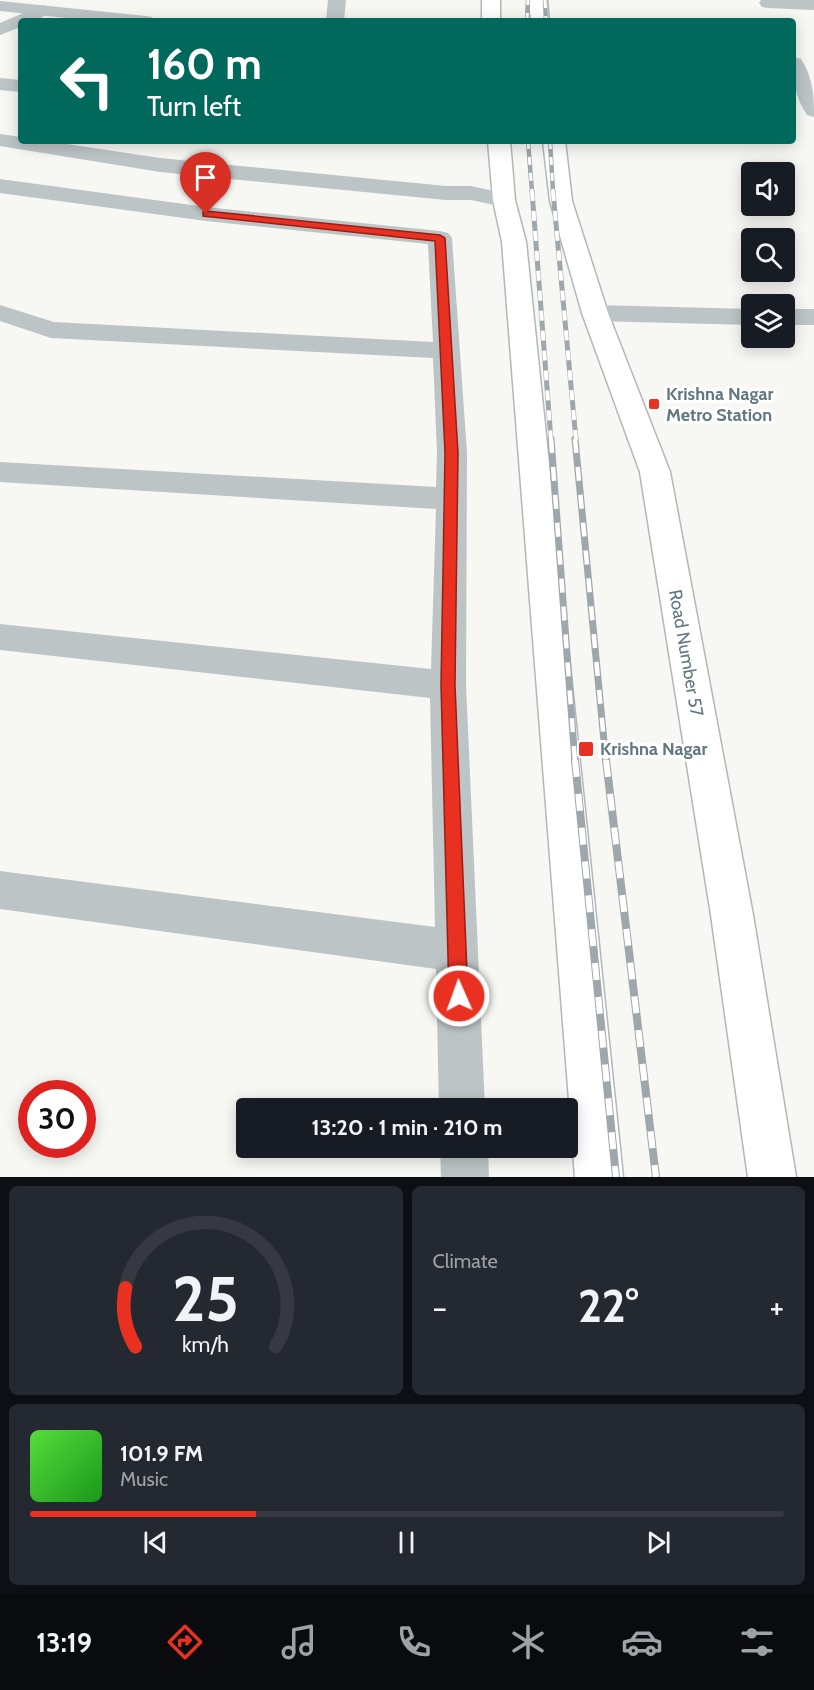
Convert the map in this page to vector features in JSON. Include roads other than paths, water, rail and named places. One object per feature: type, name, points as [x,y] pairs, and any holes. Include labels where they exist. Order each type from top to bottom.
[{"type":"main road","points":[[491,0],[491,18]]},
{"type":"main road","points":[[538,0],[540,18]]},
{"type":"main road","points":[[499,144],[504,200],[514,242],[599,1177]]},
{"type":"main road","name":"Road Number 57","points":[[554,144],[561,201],[595,314],[655,472],[732,915],[771,1177]]},
{"type":"street","points":[[335,18],[337,0]]},
{"type":"street","points":[[775,18],[767,1],[814,5]]},
{"type":"street","points":[[0,6],[118,18]]},
{"type":"street","points":[[25,18],[42,10]]},
{"type":"street","points":[[0,30],[18,21]]},
{"type":"street","points":[[796,68],[814,111]]},
{"type":"street","points":[[0,84],[18,86]]},
{"type":"street","points":[[0,140],[18,143]]},
{"type":"street","points":[[26,144],[160,165],[434,192],[471,193],[504,200]]},
{"type":"street","points":[[0,186],[206,214],[440,238],[452,453],[448,685],[462,1098]]},
{"type":"street","points":[[0,313],[51,330],[446,351]]},
{"type":"street","points":[[595,314],[741,317]]},
{"type":"street","points":[[795,317],[814,317]]},
{"type":"street","points":[[0,472],[450,499]]},
{"type":"street","points":[[0,637],[448,685]]},
{"type":"street","points":[[0,891],[457,951]]},
{"type":"street","points":[[464,1158],[465,1177]]},
{"type":"railway","points":[[527,18],[528,0]]},
{"type":"railway","points":[[545,0],[546,18]]},
{"type":"railway","points":[[528,144],[532,192]]},
{"type":"railway","points":[[550,144],[553,192]]},
{"type":"railway","points":[[532,191],[551,440]]},
{"type":"railway","points":[[553,191],[576,440]]},
{"type":"railway","points":[[551,439],[575,762]]},
{"type":"railway","points":[[575,439],[606,762]]},
{"type":"railway","points":[[575,760],[616,1177]]},
{"type":"railway","points":[[606,760],[656,1177]]},
{"type":"place","name":"Krishna Nagar Metro Station","points":[[654,404]]},
{"type":"place","name":"Krishna Nagar","points":[[586,749]]}]
